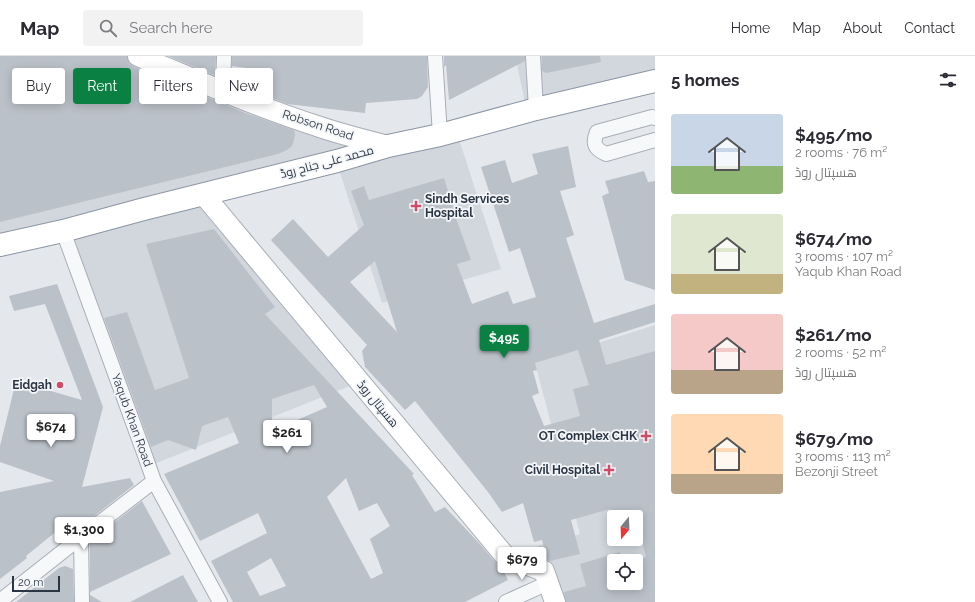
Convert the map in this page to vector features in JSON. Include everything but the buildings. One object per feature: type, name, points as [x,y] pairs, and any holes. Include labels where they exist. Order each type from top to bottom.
[{"type":"highway","name":"محمد علی جناح روڈ","points":[[0,245],[63,231],[144,209],[337,161],[388,146],[440,135],[536,109],[655,81]]},
{"type":"street","name":"Robson Road","points":[[138,56],[215,88]]},
{"type":"street","points":[[224,56],[224,68]]},
{"type":"street","points":[[435,56],[440,135]]},
{"type":"street","points":[[533,56],[536,109]]},
{"type":"street","name":"Robson Road","points":[[258,104],[317,126],[388,146]]},
{"type":"street","points":[[655,118],[652,117],[597,132],[594,142],[600,151],[606,154],[655,140]]},
{"type":"street","name":"ھسپتال روڈ","points":[[203,194],[506,557],[544,571],[555,602]]},
{"type":"street","name":"Yaqub Khan Road","points":[[63,231],[154,481],[220,602]]},
{"type":"street","points":[[0,601],[154,481]]},
{"type":"street","points":[[81,537],[82,602]]},
{"type":"street","points":[[506,602],[548,583]]},
{"type":"shaded area","points":[[0,56],[144,56],[173,68],[139,68],[139,104],[207,104],[207,82],[215,85],[215,104],[261,104],[375,151],[456,130],[501,269],[382,303],[336,160],[203,194],[360,382],[149,466],[63,231],[0,243]]},
{"type":"shaded area","points":[[521,56],[655,56],[655,80],[527,111],[517,65]]},
{"type":"shaded area","name":"Civil Hospital","points":[[655,325],[655,602],[555,602],[537,546],[580,534],[535,363]]},
{"type":"place","name":"Sindh Services Hospital","points":[[416,206]]},
{"type":"place","name":"Eidgah","points":[[60,385]]},
{"type":"place","name":"OT Complex CHK","points":[[646,436]]},
{"type":"place","name":"Civil Hospital","points":[[609,470]]}]
